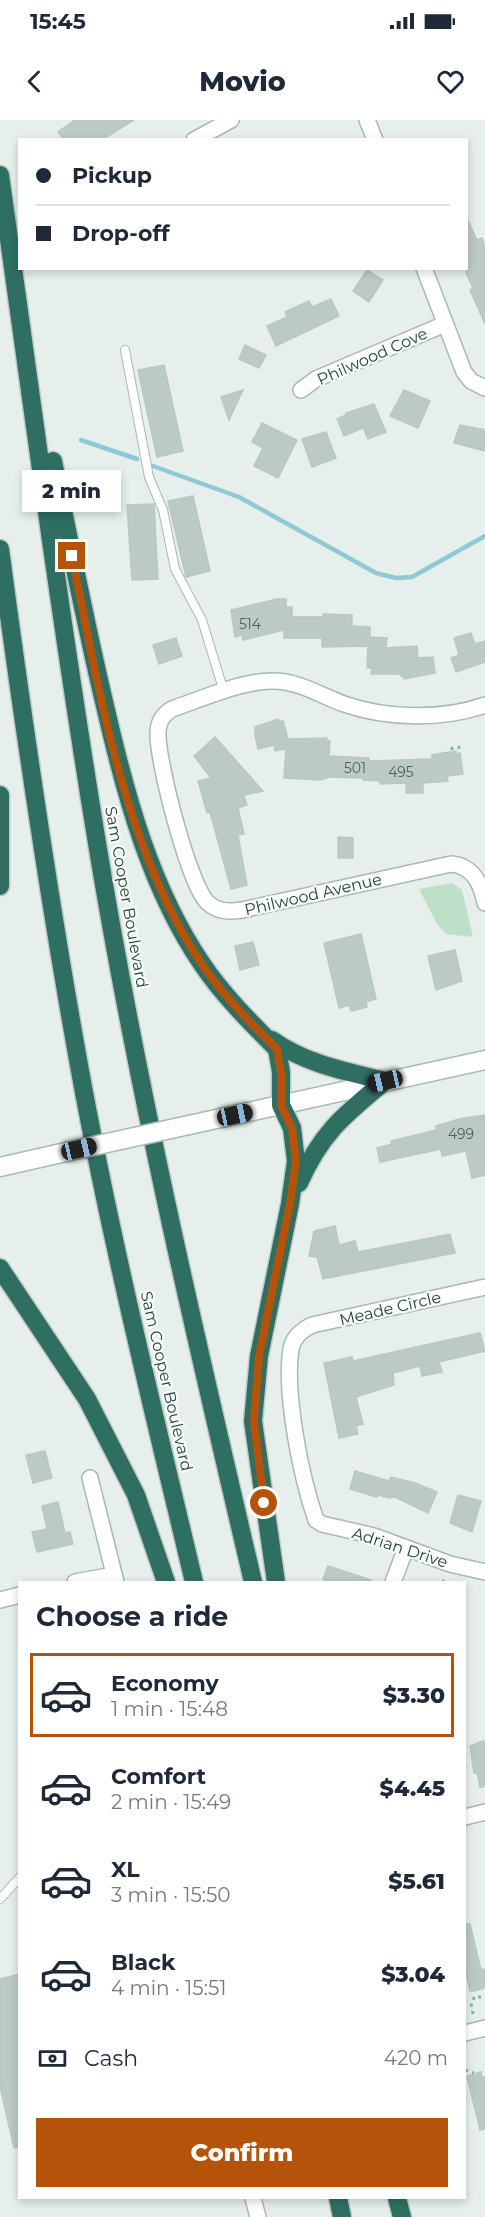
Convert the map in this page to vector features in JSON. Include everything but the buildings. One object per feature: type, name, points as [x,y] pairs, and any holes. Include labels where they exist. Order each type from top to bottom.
[{"type":"highway","name":"Sam Cooper Boulevard","points":[[0,175],[96,837],[138,1071],[193,1326],[253,1581]]},
{"type":"highway","points":[[13,264],[90,645],[117,756],[138,826],[178,924],[202,964],[256,1028],[277,1049],[281,1072],[281,1105],[292,1128],[296,1161],[290,1204],[259,1356],[254,1421],[276,1581]]},
{"type":"highway","name":"Sam Cooper Boulevard","points":[[0,549],[35,808],[83,1088],[122,1278],[194,1581]]},
{"type":"highway","points":[[0,795],[0,886]]},
{"type":"highway","points":[[256,1028],[292,1053],[332,1068],[385,1081]]},
{"type":"highway","points":[[290,1204],[313,1151],[343,1115],[385,1081]]},
{"type":"highway","points":[[0,1268],[87,1399],[136,1494],[166,1581]]},
{"type":"highway","points":[[398,2199],[402,2217]]},
{"type":"main road","points":[[0,1167],[485,1060]]},
{"type":"street","points":[[198,138],[231,120]]},
{"type":"street","points":[[367,120],[374,138]]},
{"type":"street","points":[[425,270],[464,372],[471,381],[485,388]]},
{"type":"street","name":"Philwood Cove","points":[[301,390],[324,376],[445,324]]},
{"type":"street","points":[[224,692],[274,681],[308,690],[360,709],[382,713],[454,712],[485,705]]},
{"type":"street","name":"Philwood Avenue","points":[[224,692],[172,709],[162,716],[158,730],[159,745],[184,848],[199,891],[213,908],[231,912],[242,910],[451,864],[461,865],[474,875],[485,903]]},
{"type":"street","name":"Meade Circle","points":[[316,1520],[295,1432],[292,1407],[291,1348],[298,1334],[312,1325],[485,1287]]},
{"type":"street","points":[[88,1581],[115,1579],[90,1478]]},
{"type":"street","name":"Adrian Drive","points":[[316,1520],[450,1564],[485,1572]]},
{"type":"street","points":[[393,1581],[406,1548]]},
{"type":"street","points":[[0,1600],[18,1596]]},
{"type":"street","points":[[466,1817],[485,1812]]},
{"type":"street","points":[[466,2032],[485,2028]]},
{"type":"street","points":[[254,2199],[258,2217]]},
{"type":"lane","points":[[125,350],[149,477],[163,510],[175,569],[202,620],[224,692]]},
{"type":"lane","points":[[0,1899],[18,1879]]},
{"type":"path","points":[[452,750],[452,748],[462,747]]},
{"type":"path","points":[[473,2014],[471,2003],[476,1996],[485,1998]]},
{"type":"path","points":[[466,2070],[474,2073]]},
{"type":"green space","points":[[452,883],[462,890],[473,937],[446,934],[437,924],[419,889]]},
{"type":"waterway","points":[[81,440],[137,459]]},
{"type":"waterway","points":[[153,466],[239,497],[376,573],[396,578],[412,577],[485,536]]},
{"type":"route","points":[[72,556],[90,645],[117,756],[138,826],[159,882],[178,924],[202,964],[256,1028],[277,1049],[280,1062],[281,1105],[292,1128],[296,1161],[290,1204],[259,1356],[254,1421],[264,1503]]}]
